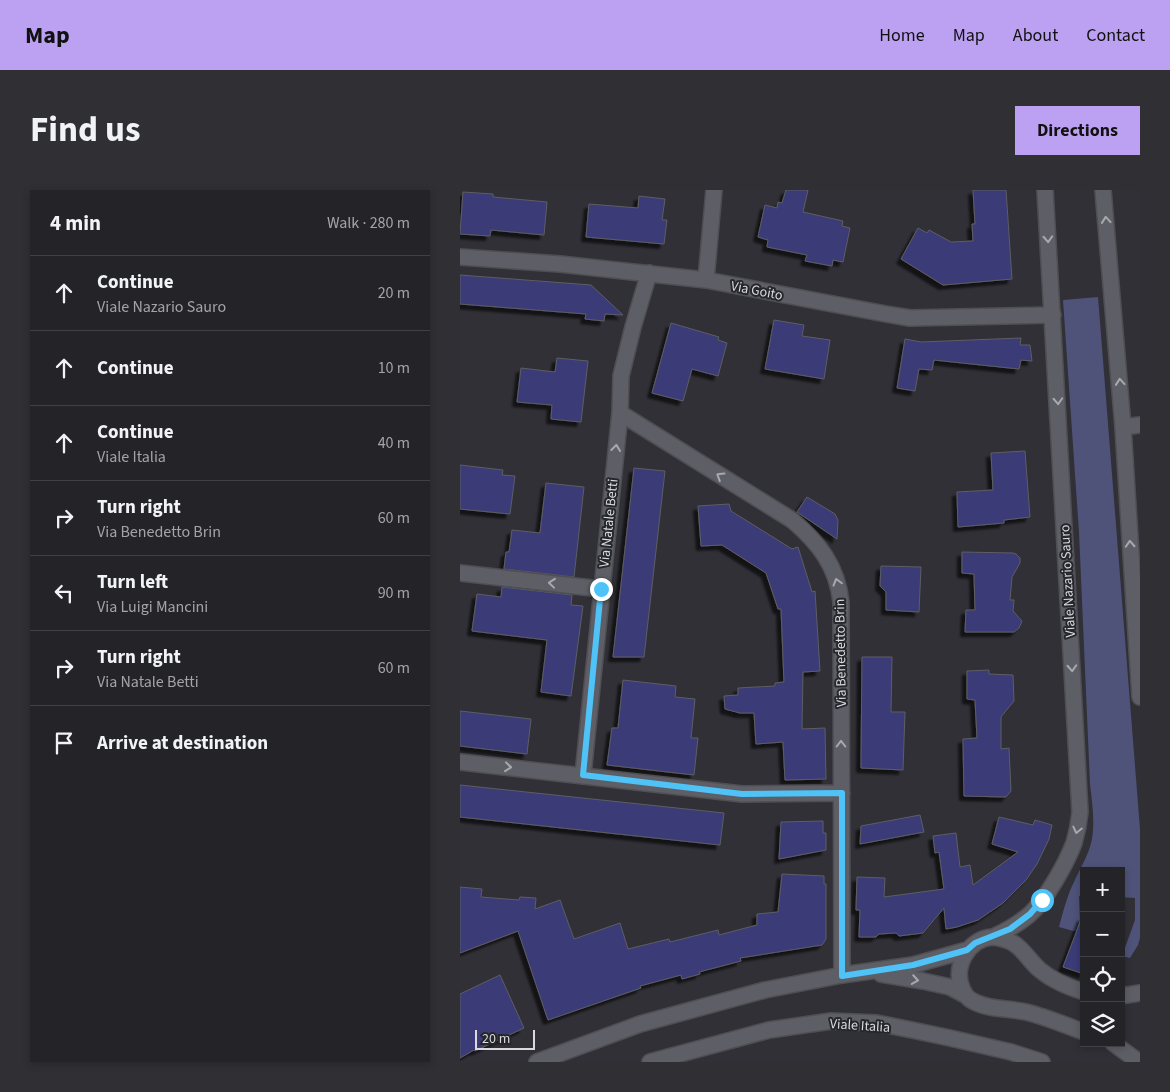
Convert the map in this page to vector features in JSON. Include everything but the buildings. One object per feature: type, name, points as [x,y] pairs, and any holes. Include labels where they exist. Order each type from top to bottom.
[{"type":"street","points":[[706,280],[714,190]]},
{"type":"street","name":"Viale Nazario Sauro","points":[[967,950],[975,943],[1010,929],[1030,914],[1042,900],[1074,843],[1080,812],[1046,190]]},
{"type":"street","points":[[1103,190],[1123,427],[1140,697]]},
{"type":"street","name":"Via Goito","points":[[460,256],[560,264],[706,280],[910,318],[1053,315]]},
{"type":"street","name":"Via Natale Betti","points":[[583,775],[620,413],[621,376],[649,273]]},
{"type":"street","name":"Via Benedetto Brin","points":[[620,413],[792,520],[821,549],[838,582],[840,602],[842,793],[842,976]]},
{"type":"street","points":[[1123,427],[1140,425]]},
{"type":"street","points":[[460,573],[601,589]]},
{"type":"street","points":[[460,762],[742,794],[842,793]]},
{"type":"street","points":[[993,937],[1013,943],[1024,951],[1041,971],[1057,981],[1080,990]]},
{"type":"street","points":[[537,1062],[596,1039],[648,1022],[765,990],[913,965],[967,950]]},
{"type":"street","points":[[965,995],[959,973],[967,950]]},
{"type":"street","points":[[867,972],[950,987],[982,1006],[1026,1012],[1080,1031]]},
{"type":"street","points":[[1125,995],[1140,992]]},
{"type":"street","name":"Viale Italia","points":[[650,1062],[769,1030],[831,1021],[877,1023],[1011,1052],[1042,1062]]},
{"type":"street","points":[[1118,1047],[1140,1061]]},
{"type":"shaded area","points":[[1098,297],[1140,829],[1140,938],[1130,958],[1125,957],[1125,948],[1135,920],[1135,898],[1125,897],[1125,867],[1081,867],[1092,839],[1093,812],[1090,784],[1079,532],[1063,300]]},
{"type":"shaded area","points":[[1080,870],[1080,923],[1077,932],[1059,927],[1069,893]]},
{"type":"route","points":[[601,589],[583,775],[742,794],[842,793],[842,976],[913,965],[967,950],[975,943],[1010,929],[1030,914],[1042,900]]}]
